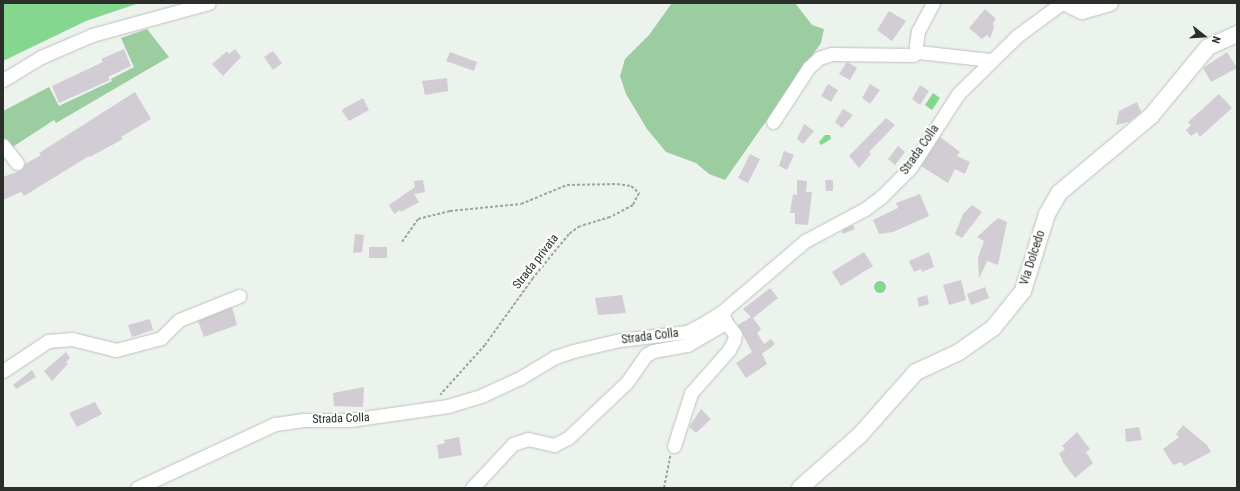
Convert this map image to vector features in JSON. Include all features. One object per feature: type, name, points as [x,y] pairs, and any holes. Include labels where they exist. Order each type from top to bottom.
[{"type":"main road","points":[[1066,3],[1082,11],[1110,3]]},
{"type":"main road","name":"Via Dolcedo","points":[[800,488],[860,435],[916,372],[959,352],[992,328],[1023,291],[1047,214],[1059,193],[1150,116],[1208,47],[1237,34]]},
{"type":"street","points":[[3,80],[41,57],[92,35],[209,3]]},
{"type":"street","points":[[918,52],[916,46],[918,31],[933,3]]},
{"type":"street","name":"Strada Colla","points":[[137,488],[275,424],[302,420],[350,420],[448,406],[483,395],[567,353],[620,340],[687,332],[724,316],[805,241],[865,209],[881,197],[911,167],[953,101],[990,60],[1062,3]]},
{"type":"street","points":[[773,122],[809,67],[819,58],[831,54],[913,54],[918,52],[990,60]]},
{"type":"street","points":[[3,145],[17,163]]},
{"type":"street","points":[[3,371],[48,341],[72,339],[116,350],[161,338],[168,333],[179,320],[239,296]]},
{"type":"street","points":[[674,446],[691,393],[730,350],[734,340],[732,328],[724,316]]},
{"type":"street","points":[[472,488],[489,473],[513,444],[528,438],[554,444],[568,438],[627,382],[646,355],[654,351],[687,344],[721,326],[724,316]]},
{"type":"path","name":"Strada privata","points":[[402,242],[418,219],[450,211],[521,204],[567,185],[617,184],[631,186],[639,194],[633,205],[610,217],[580,226],[569,234],[533,278],[485,345],[435,399]]},
{"type":"path","points":[[664,488],[674,446]]},
{"type":"shaded area","points":[[3,3],[139,3],[86,21],[3,61]]},
{"type":"shaded area","points":[[672,3],[795,3],[812,25],[824,29],[821,43],[725,180],[709,174],[696,163],[666,152],[647,129],[626,94],[620,76],[625,59],[649,35]]},
{"type":"shaded area","points":[[147,29],[169,57],[56,123],[54,120],[11,148],[3,137],[3,111],[49,87],[59,106],[112,81],[111,79],[134,67],[121,38]]},
{"type":"shaded area","points":[[933,93],[940,98],[932,110],[925,105]]},
{"type":"shaded area","points":[[825,135],[830,135],[831,139],[821,145],[819,142]]},
{"type":"shaded area","points":[[880,281],[884,283],[886,287],[884,291],[880,293],[876,291],[874,287],[876,283]]},
{"type":"building","points":[[985,9],[996,19],[993,23],[994,28],[990,38],[987,35],[982,39],[969,28]]},
{"type":"building","points":[[889,11],[906,21],[892,41],[877,30]]},
{"type":"building","points":[[124,49],[131,66],[108,77],[110,80],[59,103],[52,86],[103,62],[101,59]]},
{"type":"building","points":[[235,49],[241,57],[223,76],[212,64],[227,51],[229,54]]},
{"type":"building","points":[[273,51],[282,63],[273,70],[264,57]]},
{"type":"building","points":[[450,52],[477,62],[474,71],[446,61]]},
{"type":"building","points":[[1227,52],[1237,68],[1211,82],[1203,68]]},
{"type":"building","points":[[847,62],[857,68],[850,80],[839,74]]},
{"type":"building","points":[[447,78],[448,91],[425,95],[422,81]]},
{"type":"building","points":[[828,84],[838,90],[831,102],[821,96]]},
{"type":"building","points":[[870,84],[880,90],[870,104],[862,98]]},
{"type":"building","points":[[920,85],[929,91],[920,105],[912,99]]},
{"type":"building","points":[[135,92],[151,119],[121,137],[123,139],[90,157],[89,156],[24,196],[21,192],[3,200],[3,177],[22,170],[25,164],[41,155],[39,153]]},
{"type":"building","points":[[1219,94],[1232,108],[1200,137],[1197,132],[1191,136],[1186,130],[1191,125],[1188,122]]},
{"type":"building","points":[[363,98],[369,110],[349,121],[342,111],[343,109]]},
{"type":"building","points":[[1137,102],[1141,112],[1129,122],[1116,125],[1119,111]]},
{"type":"building","points":[[843,109],[853,115],[842,128],[835,122]]},
{"type":"building","points":[[886,118],[895,125],[869,152],[871,154],[859,168],[849,156]]},
{"type":"building","points":[[804,124],[814,131],[803,144],[797,139]]},
{"type":"building","points":[[940,137],[960,152],[957,156],[970,162],[965,174],[955,169],[948,183],[921,166]]},
{"type":"building","points":[[898,146],[905,152],[895,165],[888,159]]},
{"type":"building","points":[[784,151],[794,155],[787,170],[779,166]]},
{"type":"building","points":[[750,154],[760,159],[748,183],[738,178]]},
{"type":"building","points":[[423,180],[425,192],[414,194],[419,202],[401,212],[400,210],[394,214],[389,205],[415,187],[414,181]]},
{"type":"building","points":[[797,180],[807,181],[806,192],[812,192],[808,225],[795,224],[795,213],[790,213],[793,194],[797,195]]},
{"type":"building","points":[[825,180],[833,180],[833,191],[826,191]]},
{"type":"building","points":[[920,194],[929,216],[893,232],[879,234],[873,220],[898,208],[896,203]]},
{"type":"building","points":[[972,205],[982,212],[962,238],[955,234],[963,214]]},
{"type":"building","points":[[998,218],[1007,222],[998,265],[987,261],[979,279],[978,258],[984,241],[977,237]]},
{"type":"building","points":[[853,225],[855,229],[843,234],[842,230]]},
{"type":"building","points":[[355,234],[364,235],[362,252],[353,253]]},
{"type":"building","points":[[369,247],[387,247],[387,258],[369,258]]},
{"type":"building","points":[[864,252],[873,266],[841,286],[832,272]]},
{"type":"building","points":[[929,252],[934,267],[922,272],[921,269],[914,272],[909,261]]},
{"type":"building","points":[[961,280],[966,300],[949,305],[943,285]]},
{"type":"building","points":[[985,287],[989,298],[971,305],[967,294]]},
{"type":"building","points":[[770,288],[778,298],[753,318],[761,329],[757,333],[764,344],[771,339],[775,344],[762,354],[767,364],[746,378],[736,363],[752,352],[738,325],[751,317],[743,309]]},
{"type":"building","points":[[622,295],[626,313],[598,315],[595,298]]},
{"type":"building","points":[[927,295],[929,304],[919,307],[917,298]]},
{"type":"building","points":[[232,307],[237,325],[204,337],[198,321]]},
{"type":"building","points":[[150,319],[153,330],[132,337],[128,325]]},
{"type":"building","points":[[66,352],[70,358],[66,362],[68,364],[52,381],[44,371]]},
{"type":"building","points":[[32,370],[36,377],[16,389],[13,385]]},
{"type":"building","points":[[364,387],[363,407],[334,406],[333,393]]},
{"type":"building","points":[[95,402],[102,414],[77,427],[69,413]]},
{"type":"building","points":[[701,409],[711,419],[696,433],[689,427]]},
{"type":"building","points":[[1183,425],[1207,445],[1211,452],[1184,466],[1181,462],[1173,465],[1163,449],[1179,437],[1176,434]]},
{"type":"building","points":[[1139,427],[1142,440],[1126,442],[1125,429]]},
{"type":"building","points":[[1077,432],[1090,449],[1086,452],[1093,463],[1075,478],[1062,461],[1063,460],[1059,454],[1065,449],[1062,446]]},
{"type":"building","points":[[459,437],[462,455],[439,459],[437,445],[445,443],[444,440]]}]
